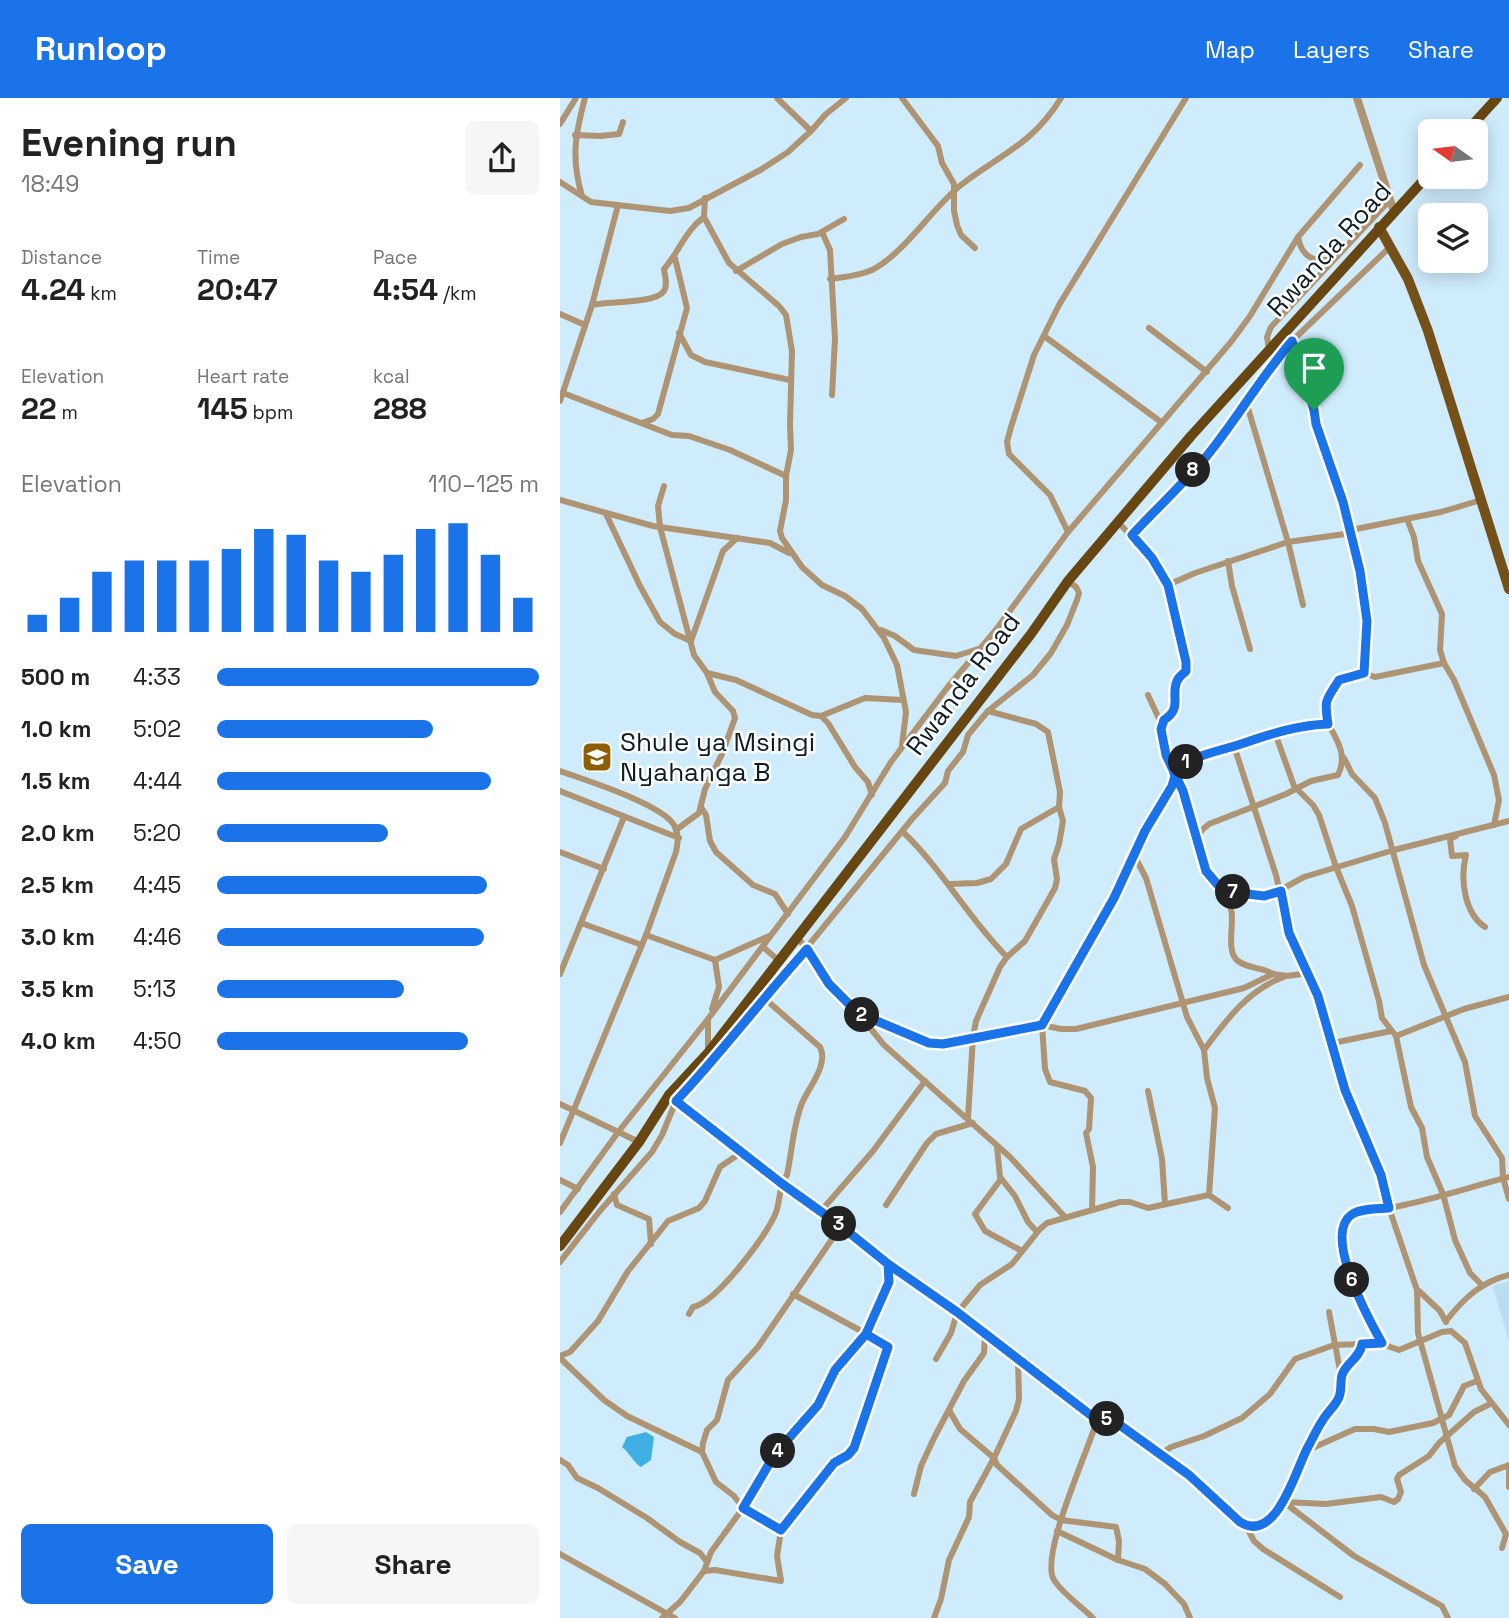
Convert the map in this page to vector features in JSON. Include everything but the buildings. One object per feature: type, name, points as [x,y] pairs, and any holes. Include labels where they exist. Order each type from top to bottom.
[{"type":"highway","points":[[1478,119],[1497,98]]},
{"type":"highway","name":"Rwanda Road","points":[[560,1246],[1031,634],[1068,581],[1117,521],[1269,349],[1418,186]]},
{"type":"main road","points":[[1379,227],[1408,279],[1428,331],[1509,589]]},
{"type":"street","points":[[560,124],[576,98]]},
{"type":"street","points":[[582,196],[575,173],[576,135],[585,98]]},
{"type":"street","points":[[777,98],[811,131]]},
{"type":"street","points":[[560,182],[591,202],[678,211],[689,208],[788,152],[846,98]]},
{"type":"street","points":[[902,98],[934,140],[942,163],[953,180],[957,225],[961,235],[975,248]]},
{"type":"street","points":[[830,279],[857,275],[880,265],[955,191],[1023,144],[1061,98]]},
{"type":"street","points":[[1068,532],[1050,495],[1009,454],[1007,442],[1037,347],[1059,305],[1186,98]]},
{"type":"street","points":[[1357,98],[1394,212]]},
{"type":"street","points":[[576,135],[619,134],[623,122]]},
{"type":"street","points":[[560,1212],[845,837],[902,747],[1068,532],[1207,372],[1250,316],[1298,237],[1360,165]]},
{"type":"street","points":[[705,198],[704,217],[720,249],[736,271],[774,300],[786,315],[792,351],[791,450],[780,531],[791,554],[802,567],[822,585],[845,596],[862,609],[879,629],[894,657],[903,700],[906,722],[902,747]]},
{"type":"street","points":[[1269,349],[1267,337],[1271,327],[1389,201]]},
{"type":"street","points":[[560,401],[593,305],[618,205]]},
{"type":"street","points":[[593,305],[650,299],[664,292],[664,269],[675,258],[681,241],[704,217]]},
{"type":"street","points":[[736,271],[782,244],[822,232],[844,219]]},
{"type":"street","points":[[822,232],[829,245],[835,339],[832,395]]},
{"type":"street","points":[[1298,237],[1302,251],[1308,257],[1318,261],[1334,258]]},
{"type":"street","points":[[1132,535],[1204,459],[1247,405],[1266,371],[1292,341],[1368,265],[1391,246]]},
{"type":"street","points":[[642,424],[658,414],[687,305],[675,258]]},
{"type":"street","points":[[560,314],[585,325]]},
{"type":"street","points":[[1149,328],[1207,372]]},
{"type":"street","points":[[679,333],[691,355],[705,362],[790,380]]},
{"type":"street","points":[[1044,337],[1161,422]]},
{"type":"street","points":[[1292,341],[1304,381],[1312,397],[1316,424],[1351,531],[1367,621],[1364,673]]},
{"type":"street","points":[[563,393],[677,436],[690,436],[730,450],[786,476]]},
{"type":"street","points":[[1247,405],[1288,542],[1303,605]]},
{"type":"street","points":[[664,486],[658,506],[660,527],[694,655],[707,673],[715,692],[733,711],[735,718],[705,789],[701,807],[696,816],[676,830]]},
{"type":"street","points":[[560,500],[660,527],[769,543],[791,554]]},
{"type":"street","points":[[1168,585],[1228,561],[1288,542],[1441,512],[1481,500]]},
{"type":"street","points":[[606,514],[660,622],[675,634],[691,641]]},
{"type":"street","points":[[1407,519],[1414,537],[1418,561],[1442,614],[1440,650],[1444,663],[1454,680],[1494,775],[1499,800],[1494,825]]},
{"type":"street","points":[[1117,521],[1152,558],[1168,585],[1187,667],[1178,680],[1173,714],[1161,723]]},
{"type":"street","points":[[691,641],[723,551],[737,538]]},
{"type":"street","points":[[1228,561],[1232,586],[1250,649]]},
{"type":"street","points":[[560,1262],[658,1143],[672,1098],[718,1056],[945,783],[948,771],[963,752],[968,735],[988,711],[1033,675],[1051,653],[1067,625],[1079,593],[1068,581]]},
{"type":"street","points":[[879,629],[895,636],[914,650],[956,656],[980,648]]},
{"type":"street","points":[[1444,663],[1375,677],[1364,673],[1339,680],[1334,690],[1327,695],[1325,707],[1328,724],[1343,758],[1352,774],[1376,800],[1394,850],[1406,908],[1424,965],[1469,1074],[1475,1116],[1502,1158],[1509,1199]]},
{"type":"street","points":[[707,673],[736,680],[821,716],[868,782],[872,795]]},
{"type":"street","points":[[1148,695],[1161,723],[1164,750],[1183,791],[1206,871],[1223,891],[1232,912],[1232,950],[1235,957],[1239,962],[1287,976]]},
{"type":"street","points":[[821,716],[865,698],[903,700]]},
{"type":"street","points":[[971,1120],[973,1037],[976,1021],[996,974],[1007,957],[1025,941],[1055,888],[1057,879],[1054,859],[1063,825],[1059,807],[1060,792],[1048,732],[1036,724],[988,711]]},
{"type":"street","points":[[1092,1210],[1094,1167],[1086,1133],[1089,1129],[1091,1098],[1085,1091],[1050,1082],[1045,1069],[1042,1025],[1114,898],[1145,831],[1172,786],[1174,773],[1189,760],[1219,749],[1305,725],[1328,724]]},
{"type":"street","points":[[1275,733],[1296,789],[1313,805],[1319,815],[1352,906],[1382,1018],[1393,1034],[1411,1107],[1422,1128],[1429,1163],[1443,1194],[1460,1252],[1474,1278],[1483,1286]]},
{"type":"street","points":[[1234,746],[1281,891],[1289,933],[1309,973],[1333,1043],[1345,1090],[1381,1175],[1389,1208],[1417,1290],[1417,1326],[1455,1466],[1485,1497],[1506,1534],[1502,1548]]},
{"type":"street","points":[[1197,840],[1209,824],[1311,781],[1338,775],[1343,758]]},
{"type":"street","points":[[560,771],[650,807],[671,821],[679,838],[646,935],[560,1143]]},
{"type":"street","points":[[560,791],[679,838]]},
{"type":"street","points":[[701,807],[706,815],[710,841],[716,852],[753,885],[775,894],[788,914]]},
{"type":"street","points":[[950,884],[977,883],[991,879],[1006,864],[1021,829],[1032,820],[1059,807]]},
{"type":"street","points":[[560,974],[624,817]]},
{"type":"street","points":[[1223,891],[1264,896],[1281,891],[1304,877],[1336,867],[1509,821]]},
{"type":"street","points":[[903,832],[928,857],[986,935],[1007,957]]},
{"type":"street","points":[[1464,832],[1450,839],[1452,856],[1466,855],[1463,869],[1469,909],[1474,918],[1486,927]]},
{"type":"street","points":[[560,852],[604,869]]},
{"type":"street","points":[[1134,855],[1146,878],[1189,1023],[1204,1050],[1207,1078],[1215,1108],[1209,1195]]},
{"type":"street","points":[[581,923],[642,945]]},
{"type":"street","points":[[646,935],[715,960],[774,933]]},
{"type":"street","points":[[797,936],[829,984],[858,1013],[884,1045],[971,1120],[1017,1164],[1065,1217]]},
{"type":"street","points":[[763,947],[778,960]]},
{"type":"street","points":[[708,1053],[708,1019],[719,987],[715,960]]},
{"type":"street","points":[[1204,1050],[1261,986],[1287,976],[1309,973]]},
{"type":"street","points":[[858,1013],[937,1044],[1042,1025],[1061,1030],[1076,1030],[1244,988],[1273,974]]},
{"type":"street","points":[[1333,1043],[1393,1034],[1470,1007],[1509,997]]},
{"type":"street","points":[[689,1314],[693,1307],[702,1305],[726,1282],[774,1216],[781,1183],[787,1175],[801,1106],[815,1080],[823,1052],[764,998]]},
{"type":"street","points":[[821,1211],[873,1151],[925,1081]]},
{"type":"street","points":[[1148,1091],[1163,1158],[1165,1204]]},
{"type":"street","points":[[672,1098],[1097,1420],[1107,1419],[1117,1423],[1189,1475],[1245,1525],[1254,1541],[1263,1549],[1340,1597]]},
{"type":"street","points":[[560,1104],[639,1142]]},
{"type":"street","points":[[886,1205],[927,1143],[936,1134],[971,1120]]},
{"type":"street","points":[[997,1147],[1001,1179],[1015,1196],[1026,1220],[1037,1232]]},
{"type":"street","points":[[702,1452],[627,1416],[561,1361],[598,1321],[628,1271],[668,1221],[695,1211],[702,1205],[720,1167],[742,1152]]},
{"type":"street","points":[[1382,1343],[1358,1296],[1342,1243],[1344,1227],[1350,1215],[1357,1211],[1389,1208],[1506,1177]]},
{"type":"street","points":[[1001,1179],[975,1214],[982,1228],[989,1234],[1022,1251]]},
{"type":"street","points":[[560,1180],[578,1189]]},
{"type":"street","points":[[614,1194],[617,1205],[649,1219],[651,1244]]},
{"type":"street","points":[[936,1359],[951,1333],[957,1312],[980,1284],[1009,1267],[1047,1223],[1121,1202],[1148,1208],[1209,1195],[1228,1208]]},
{"type":"street","points":[[781,1530],[743,1508],[714,1479],[702,1452],[707,1430],[717,1420],[727,1380],[758,1347],[841,1226]]},
{"type":"street","points":[[664,1616],[680,1602],[704,1571],[711,1552],[743,1508],[775,1454],[818,1405],[835,1370],[866,1334],[889,1282],[888,1264]]},
{"type":"street","points":[[1446,1321],[1464,1299],[1490,1280],[1509,1275]]},
{"type":"street","points":[[1417,1290],[1446,1321],[1448,1330],[1465,1343],[1481,1389],[1509,1425]]},
{"type":"street","points":[[704,1571],[715,1570],[781,1581],[777,1556],[781,1530],[834,1463],[854,1448],[888,1347],[793,1294]]},
{"type":"street","points":[[1245,1525],[1255,1526],[1269,1518],[1284,1502],[1306,1450],[1339,1398],[1341,1376],[1329,1312]]},
{"type":"street","points":[[1161,1454],[1177,1444],[1235,1422],[1270,1394],[1295,1359],[1335,1345],[1382,1343],[1399,1350],[1448,1330]]},
{"type":"street","points":[[914,1494],[921,1466],[964,1381],[984,1353],[985,1335]]},
{"type":"street","points":[[1341,1376],[1361,1352],[1362,1344]]},
{"type":"street","points":[[934,1618],[949,1560],[969,1517],[970,1502],[994,1458],[1018,1403],[1018,1359]]},
{"type":"street","points":[[1306,1450],[1354,1429],[1389,1432],[1414,1428],[1449,1415],[1464,1386],[1478,1381]]},
{"type":"street","points":[[1284,1502],[1326,1504],[1381,1497],[1394,1502],[1400,1494],[1397,1479],[1399,1475],[1429,1456],[1475,1412],[1492,1403]]},
{"type":"street","points":[[949,1410],[960,1429],[994,1458],[997,1465],[1045,1510],[1061,1520],[1114,1526],[1119,1533],[1118,1560]]},
{"type":"street","points":[[1093,1618],[1061,1588],[1052,1576],[1051,1568],[1057,1531],[1097,1420]]},
{"type":"street","points":[[560,1460],[569,1465],[577,1478],[647,1518],[700,1553],[708,1562]]},
{"type":"street","points":[[1475,1489],[1490,1472],[1509,1467],[1509,1487]]},
{"type":"street","points":[[1284,1502],[1354,1556],[1442,1606],[1448,1618]]},
{"type":"street","points":[[1057,1531],[1118,1560],[1145,1569],[1185,1604],[1190,1618]]},
{"type":"street","points":[[560,1554],[664,1616],[675,1618]]},
{"type":"shaded area","points":[[1509,1281],[1509,1342],[1493,1286]]},
{"type":"water","points":[[646,1432],[654,1437],[651,1460],[641,1467],[622,1447],[627,1437]]},
{"type":"place","name":"Shule ya Msingi Nyahanga B","points":[[597,757]]},
{"type":"route","points":[[1314,410],[1292,341],[1266,371],[1247,405],[1204,459],[1132,535],[1152,558],[1168,585],[1186,662],[1186,671],[1178,680],[1174,711],[1161,723],[1161,732],[1164,750],[1175,776],[1183,791],[1206,871],[1223,891],[1264,896],[1281,891],[1286,925],[1318,996],[1345,1090],[1381,1175],[1389,1208],[1357,1211],[1350,1215],[1344,1227],[1342,1243],[1358,1296],[1382,1343],[1362,1344],[1361,1352],[1341,1376],[1340,1396],[1303,1456],[1284,1502],[1275,1514],[1255,1526],[1250,1526],[1240,1522],[1189,1475],[1161,1454],[1112,1420],[1097,1420],[957,1312],[888,1264],[890,1279],[889,1282],[886,1293],[866,1334],[835,1370],[818,1405],[775,1454],[743,1508],[781,1530],[834,1463],[854,1448],[888,1347],[866,1334],[886,1293],[890,1279],[888,1264],[676,1101],[718,1056],[807,949],[829,984],[858,1013],[929,1043],[943,1044],[1042,1025],[1114,898],[1145,831],[1172,786],[1175,780],[1175,776],[1173,770],[1185,762],[1219,749],[1305,725],[1328,724],[1325,707],[1327,695],[1334,690],[1339,680],[1364,673],[1367,621],[1352,533],[1316,424],[1314,410]]}]
